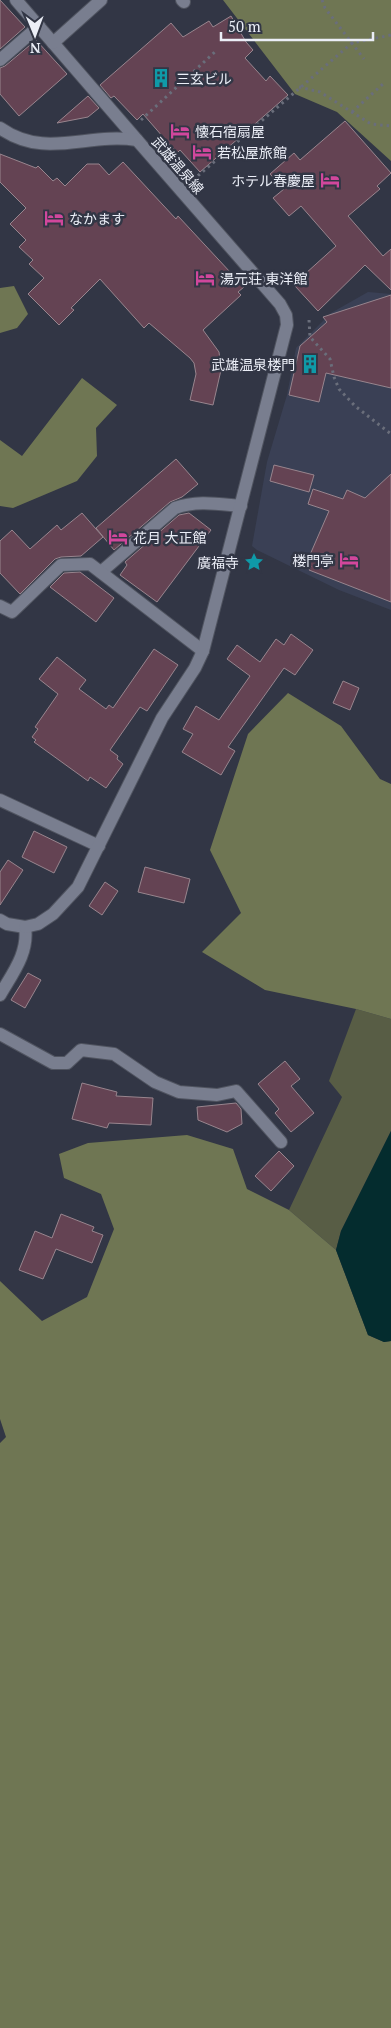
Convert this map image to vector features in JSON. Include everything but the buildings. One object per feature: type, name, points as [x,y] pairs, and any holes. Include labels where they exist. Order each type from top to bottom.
[{"type":"street","points":[[16,0],[137,140]]},
{"type":"street","points":[[53,43],[101,0]]},
{"type":"street","points":[[0,60],[39,26]]},
{"type":"street","name":"武雄温泉線","points":[[0,128],[11,136],[28,142],[47,145],[119,137],[137,140],[280,304],[286,315],[287,325],[203,651],[195,668],[162,718],[78,887],[53,914],[38,924],[25,927]]},
{"type":"street","points":[[100,572],[175,508],[199,502],[241,506]]},
{"type":"street","points":[[0,606],[12,612],[61,565],[90,564],[203,651]]},
{"type":"street","points":[[0,800],[99,846]]},
{"type":"street","points":[[0,920],[7,924],[25,927],[27,938],[22,956],[0,996]]},
{"type":"street","points":[[0,1034],[53,1063],[67,1063],[80,1050],[114,1054],[155,1082],[179,1092],[216,1095],[236,1091],[281,1142]]},
{"type":"path","points":[[322,0],[325,8],[364,58]]},
{"type":"path","points":[[193,180],[352,42],[391,35]]},
{"type":"path","points":[[141,121],[217,50]]},
{"type":"path","points":[[352,112],[384,83]]},
{"type":"path","points":[[299,87],[320,92],[371,124],[391,126]]},
{"type":"path","points":[[309,320],[310,337],[330,359],[334,377],[340,389],[355,406],[391,434]]},
{"type":"shaded area","points":[[223,0],[391,0],[391,161],[337,112],[295,94]]},
{"type":"shaded area","points":[[14,286],[28,314],[17,328],[0,333],[0,288]]},
{"type":"shaded area","points":[[368,292],[391,294],[391,610],[339,590],[252,546],[267,462],[287,395],[296,348],[331,313]]},
{"type":"shaded area","points":[[82,378],[117,405],[96,428],[97,456],[77,481],[13,508],[0,506],[0,440],[22,456]]},
{"type":"shaded area","points":[[288,693],[341,726],[380,779],[391,784],[391,1019],[356,1009],[265,990],[202,952],[241,913],[210,850],[248,734]]},
{"type":"shaded area","points":[[356,1009],[391,1019],[391,1131],[341,1231],[336,1250],[289,1210],[342,1097],[329,1081]]},
{"type":"shaded area","points":[[391,1131],[391,1341],[384,1342],[368,1335],[336,1250],[341,1231]]},
{"type":"shaded area","points":[[187,1135],[233,1149],[247,1189],[289,1210],[336,1250],[368,1335],[384,1342],[391,1341],[391,2028],[0,2028],[0,1443],[6,1437],[0,1419],[0,1281],[42,1321],[87,1297],[114,1229],[101,1194],[64,1178],[59,1154],[88,1143]]},
{"type":"place","name":"三玄ビル","points":[[161,78]]},
{"type":"place","name":"懐石宿扇屋","points":[[180,131]]},
{"type":"place","name":"若松屋旅館","points":[[202,152]]},
{"type":"place","name":"ホテル春慶屋","points":[[330,180]]},
{"type":"place","name":"なかます","points":[[54,218]]},
{"type":"place","name":"湯元荘 東洋館","points":[[205,278]]},
{"type":"place","name":"武雄温泉楼門","points":[[310,364]]},
{"type":"place","name":"花月 大正館","points":[[118,537]]},
{"type":"place","name":"楼門亭","points":[[349,560]]},
{"type":"place","name":"廣福寺","points":[[254,562]]}]
